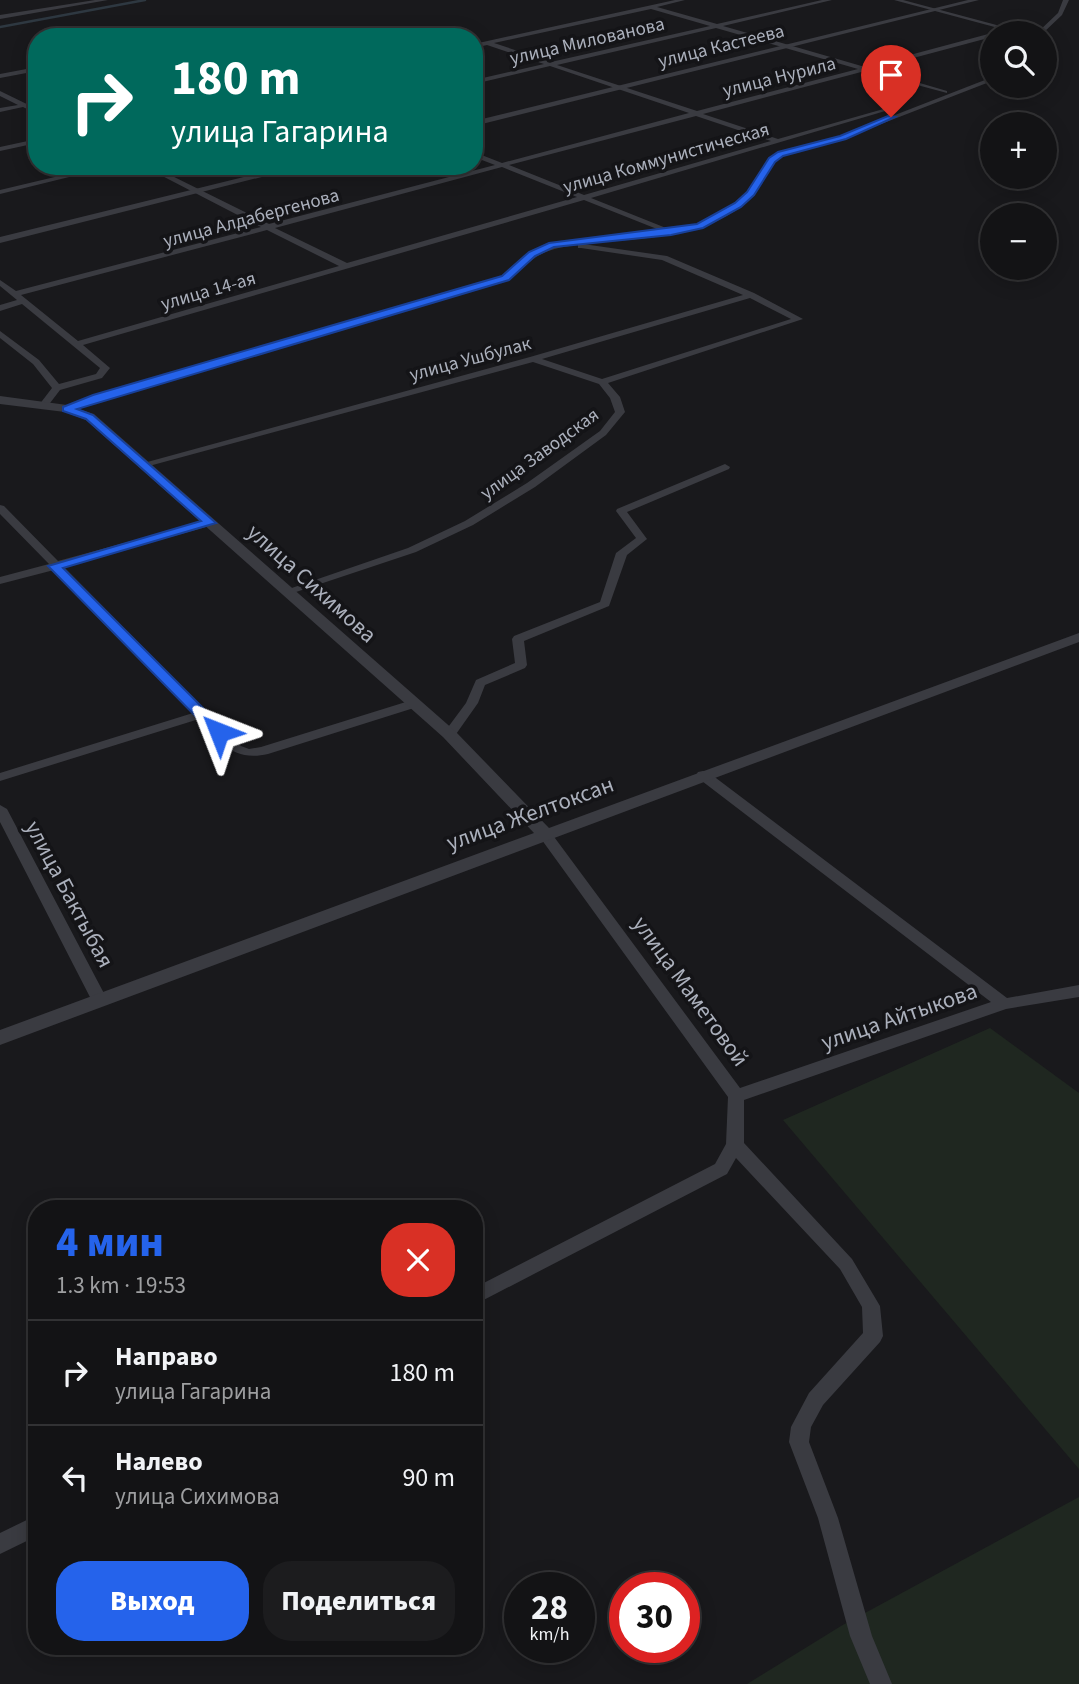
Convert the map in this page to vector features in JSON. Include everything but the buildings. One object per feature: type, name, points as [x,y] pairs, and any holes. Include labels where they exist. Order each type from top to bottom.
[{"type":"street","points":[[71,0],[81,4]]},
{"type":"street","points":[[0,17],[105,0]]},
{"type":"street","points":[[483,44],[682,0]]},
{"type":"street","name":"улица Милованова","points":[[483,80],[829,0]]},
{"type":"street","points":[[897,0],[980,22]]},
{"type":"street","name":"улица Кастеева","points":[[483,122],[976,0]]},
{"type":"street","points":[[1053,21],[1060,14],[1066,0]]},
{"type":"street","points":[[652,7],[945,92]]},
{"type":"street","name":"улица Нурила","points":[[696,114],[980,38]]},
{"type":"street","points":[[487,43],[778,141]]},
{"type":"street","points":[[0,76],[28,71]]},
{"type":"street","name":"улица Коммунистическая","points":[[348,267],[980,82]]},
{"type":"street","points":[[67,409],[97,397],[506,278],[532,254],[558,243],[671,232],[699,226],[731,211],[751,193],[772,160],[781,154],[843,137],[980,83]]},
{"type":"street","points":[[0,93],[28,108]]},
{"type":"street","points":[[0,110],[28,104]]},
{"type":"street","name":"улица Алдабергенова","points":[[483,171],[696,114]]},
{"type":"street","points":[[0,149],[28,143]]},
{"type":"street","points":[[483,158],[671,232]]},
{"type":"street","points":[[0,192],[73,175]]},
{"type":"street","points":[[164,175],[348,267]]},
{"type":"street","points":[[0,240],[266,175]]},
{"type":"street","name":"улица Алдабергенова","points":[[16,294],[469,175]]},
{"type":"street","points":[[558,243],[656,256],[751,295]]},
{"type":"street","name":"улица 14-ая","points":[[77,344],[348,267]]},
{"type":"street","points":[[0,282],[105,368],[99,376],[57,387],[44,405]]},
{"type":"street","name":"улица Заводская","points":[[289,591],[412,550],[469,523],[531,485],[603,433],[620,412],[615,397],[602,382],[799,319],[751,295]]},
{"type":"street","name":"улица Ушбулак","points":[[145,464],[533,359],[751,295]]},
{"type":"street","points":[[0,309],[25,301]]},
{"type":"street","points":[[0,334],[36,362],[57,387]]},
{"type":"street","points":[[533,359],[602,382]]},
{"type":"street","name":"улица Сихимова","points":[[0,400],[67,409],[90,417],[449,734],[544,834]]},
{"type":"street","points":[[449,734],[472,703],[480,683],[521,664],[519,639],[605,604],[622,553],[642,539],[621,511],[725,467]]},
{"type":"street","points":[[0,508],[236,749],[248,753],[413,704]]},
{"type":"street","points":[[0,582],[209,523]]},
{"type":"street","name":"улица Желтоксан","points":[[0,1038],[1079,637]]},
{"type":"street","points":[[0,777],[202,715]]},
{"type":"street","points":[[704,775],[1004,1004]]},
{"type":"street","name":"улица Бактыбая","points":[[0,809],[100,1000]]},
{"type":"street","name":"улица Маметовой","points":[[544,834],[736,1097],[735,1144]]},
{"type":"street","name":"улица Айтыкова","points":[[736,1097],[1004,1004],[1079,991]]},
{"type":"street","points":[[483,1292],[721,1169],[735,1144],[846,1264],[871,1307],[873,1336],[806,1409],[799,1429],[799,1442],[828,1518],[860,1636],[881,1684]]},
{"type":"street","points":[[0,1544],[28,1530]]},
{"type":"shaded area","points":[[990,1028],[1079,1093],[1079,1469],[783,1120]]},
{"type":"shaded area","points":[[1079,1497],[1079,1684],[747,1684],[841,1626]]},
{"type":"waterway","points":[[0,27],[145,0]]},
{"type":"route","points":[[219,732],[54,566],[209,523],[90,417],[67,409],[97,397],[506,278],[532,254],[552,244],[671,232],[699,226],[723,216],[738,205],[751,193],[772,160],[781,154],[853,134],[891,117]]}]
